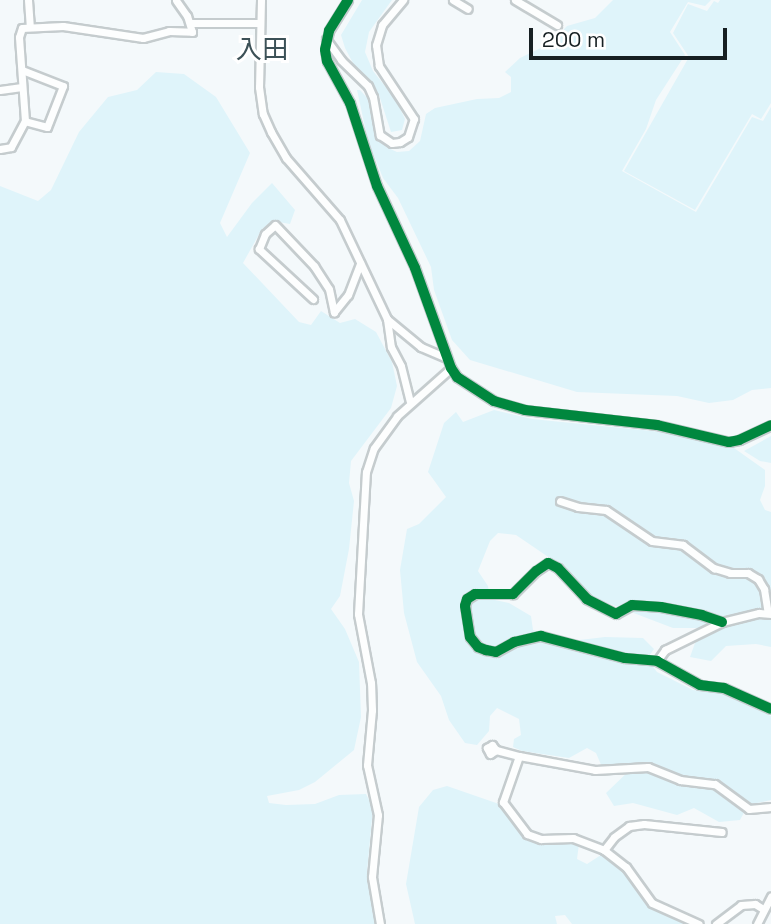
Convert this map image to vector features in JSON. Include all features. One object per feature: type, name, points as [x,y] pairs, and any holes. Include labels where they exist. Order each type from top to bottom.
[{"type":"street","points":[[28,0],[30,26]]},
{"type":"street","points":[[0,149],[11,147],[25,121],[19,32],[22,28],[63,26],[143,38],[169,31],[192,32],[191,23],[176,0]]},
{"type":"street","points":[[261,0],[259,87],[263,114],[286,158],[340,220],[387,319],[391,347],[401,366],[410,401]]},
{"type":"street","points":[[348,0],[326,39],[327,61],[350,103],[377,186],[422,285],[447,358],[457,377],[484,395],[525,410],[656,425],[729,442],[771,425]]},
{"type":"street","points":[[326,39],[341,60],[368,86],[373,97],[376,126],[380,135],[392,142],[400,142],[408,137],[414,119],[379,66],[376,46],[382,25],[403,0]]},
{"type":"street","points":[[453,0],[468,9]]},
{"type":"street","points":[[515,0],[557,24]]},
{"type":"street","points":[[191,23],[260,23]]},
{"type":"street","points":[[22,70],[63,86],[47,127],[25,121]]},
{"type":"street","points":[[0,90],[22,87]]},
{"type":"street","points":[[313,299],[258,249],[265,234],[275,225],[314,266],[329,289],[334,312],[348,295],[360,263]]},
{"type":"street","points":[[387,319],[421,347],[447,358]]},
{"type":"street","points":[[380,924],[372,877],[378,815],[367,765],[371,683],[358,614],[366,472],[374,448],[385,430],[410,401],[451,368]]},
{"type":"street","points":[[560,501],[578,507],[606,510],[652,541],[683,545],[715,568],[730,573],[748,573],[758,579],[764,589],[769,613],[722,622],[664,650],[657,661]]},
{"type":"street","points":[[722,622],[661,607],[632,605],[616,614],[587,599],[558,568],[548,563],[536,570],[513,594],[475,594],[467,599],[465,606],[470,637],[478,647],[486,650],[495,652],[514,642],[541,636],[625,658],[657,661],[700,685],[724,688],[771,709]]},
{"type":"street","points":[[496,750],[595,770],[648,767],[680,780],[715,784],[748,809],[771,807]]},
{"type":"street","points":[[520,756],[503,803],[527,834],[541,839],[573,838],[604,850],[626,867],[652,903],[699,924]]},
{"type":"street","points":[[604,850],[614,837],[629,826],[644,824],[722,832]]},
{"type":"street","points":[[757,924],[762,909],[771,896]]},
{"type":"street","points":[[716,924],[741,905],[754,904],[762,909]]},
{"type":"shaded area","points":[[362,0],[392,0],[369,32],[365,52],[373,71],[396,100],[405,119],[402,130],[391,132],[379,95],[354,65],[341,35]]},
{"type":"shaded area","points":[[613,0],[711,0],[705,6],[688,2],[670,32],[685,55],[656,100],[646,129],[622,171],[696,212],[752,117],[763,121],[771,107],[771,388],[752,390],[733,400],[709,403],[677,396],[577,392],[470,360],[452,340],[434,290],[431,267],[398,198],[383,178],[368,141],[357,90],[369,100],[376,135],[386,147],[397,152],[409,151],[420,141],[426,114],[435,108],[477,99],[499,98],[511,92],[511,77],[505,72],[520,58],[551,43],[567,26],[595,18]]},
{"type":"shaded area","points":[[720,0],[771,0],[771,103],[761,119],[752,114],[695,210],[624,171],[689,57],[673,33],[688,4],[707,11],[714,1],[718,3]]},
{"type":"shaded area","points":[[156,72],[184,74],[216,97],[250,153],[220,223],[227,237],[252,203],[272,183],[295,210],[290,224],[273,221],[262,229],[243,263],[299,322],[311,325],[321,311],[340,323],[355,319],[376,332],[392,362],[397,386],[391,408],[351,461],[349,483],[354,501],[349,549],[340,596],[331,609],[345,629],[359,662],[361,717],[354,750],[315,782],[299,790],[267,796],[269,803],[286,805],[315,804],[339,795],[366,794],[373,808],[367,872],[375,924],[0,924],[0,186],[38,201],[51,190],[79,132],[108,97],[137,90]]},
{"type":"shaded area","points":[[494,410],[532,419],[662,432],[734,448],[765,470],[765,486],[760,500],[765,510],[771,512],[771,647],[756,644],[726,646],[711,661],[690,657],[695,643],[701,638],[698,628],[673,628],[589,596],[563,567],[516,535],[498,533],[490,541],[478,571],[488,586],[490,599],[509,603],[531,616],[533,630],[571,641],[605,637],[643,638],[654,649],[647,659],[657,672],[693,690],[723,694],[771,716],[771,800],[748,805],[740,820],[719,822],[694,808],[677,815],[633,803],[614,806],[606,793],[632,768],[602,767],[596,753],[587,748],[569,758],[522,751],[513,747],[514,739],[521,735],[519,719],[497,708],[490,716],[489,731],[477,745],[465,743],[449,720],[441,696],[417,662],[404,613],[400,570],[407,529],[419,524],[446,497],[428,472],[444,423],[456,412],[463,422]]},
{"type":"shaded area","points":[[771,436],[771,463],[760,461],[744,451]]},
{"type":"shaded area","points":[[447,786],[499,804],[520,832],[538,843],[561,840],[579,844],[577,859],[587,864],[601,855],[615,863],[647,902],[687,924],[572,924],[565,915],[555,916],[557,924],[415,924],[406,884],[419,807],[433,790]]},
{"type":"cycle path","points":[[348,0],[329,31],[325,50],[327,61],[350,103],[377,186],[415,268],[451,368],[457,377],[494,401],[525,410],[657,425],[729,442],[771,425]]},
{"type":"cycle path","points":[[722,622],[661,607],[632,605],[616,614],[587,599],[558,568],[548,563],[513,594],[475,594],[467,599],[465,606],[470,637],[478,647],[486,650],[496,652],[514,642],[541,636],[625,658],[657,661],[700,685],[724,688],[771,709]]},
{"type":"district","name":"入田","points":[[262,50]]}]
